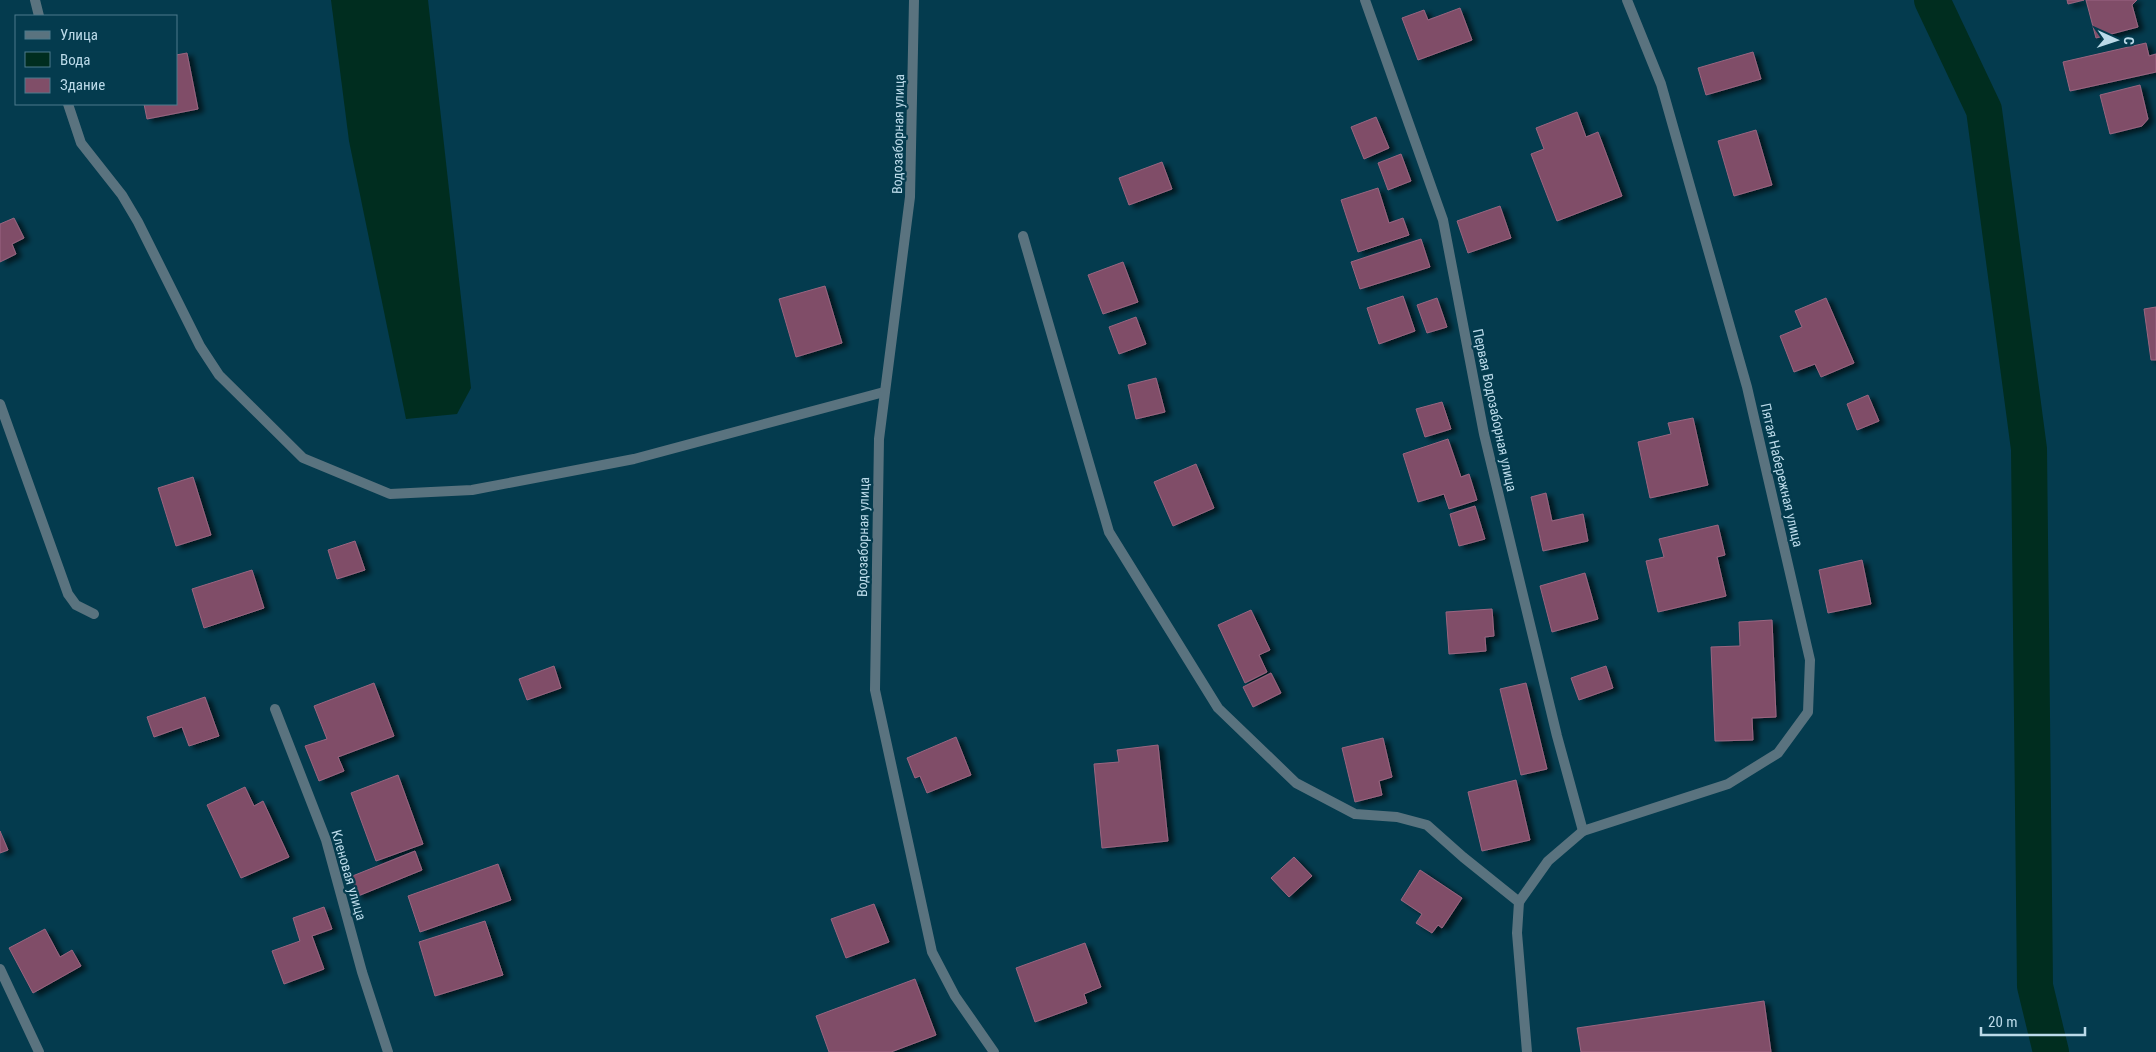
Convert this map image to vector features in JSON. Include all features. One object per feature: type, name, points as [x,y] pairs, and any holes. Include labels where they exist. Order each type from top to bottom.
[{"type":"street","points":[[35,0],[39,15]]},
{"type":"street","name":"Водозаборная улица","points":[[914,0],[910,197],[878,439],[875,690],[932,952],[955,996],[994,1052]]},
{"type":"street","name":"Первая Водозаборная улица","points":[[1365,0],[1443,220],[1484,434],[1557,736],[1583,831]]},
{"type":"street","name":"Пятая Набережная улица","points":[[1583,831],[1728,784],[1778,753],[1808,712],[1810,677],[1810,660],[1747,387],[1661,84],[1627,0]]},
{"type":"street","points":[[68,105],[81,143],[122,195],[138,222],[200,346],[219,374],[303,458],[390,494],[472,490],[634,459],[884,392]]},
{"type":"street","points":[[1023,236],[1109,532],[1218,708],[1296,784],[1355,814],[1397,816],[1427,825],[1518,902]]},
{"type":"street","points":[[0,404],[68,594],[76,605],[94,614]]},
{"type":"street","name":"Кленовая улица","points":[[275,709],[326,840],[362,972],[388,1052]]},
{"type":"street","points":[[1527,1052],[1517,933],[1518,902],[1548,861],[1583,831]]},
{"type":"street","points":[[0,969],[39,1052]]},
{"type":"water","points":[[331,0],[428,0],[471,388],[457,414],[406,419],[349,141]]},
{"type":"building","points":[[2067,0],[2084,0],[2068,4]]},
{"type":"building","points":[[2086,0],[2137,0],[2132,5],[2138,27],[2096,38]]},
{"type":"building","points":[[1460,8],[1472,40],[1418,60],[1402,18],[1424,10],[1428,20]]},
{"type":"building","points":[[2146,43],[2149,56],[2156,54],[2156,72],[2070,91],[2063,62]]},
{"type":"building","points":[[1753,52],[1761,79],[1706,95],[1698,68]]},
{"type":"building","points":[[187,53],[198,109],[147,119],[144,105],[178,105],[178,55]]},
{"type":"building","points":[[2140,85],[2148,119],[2142,126],[2110,134],[2100,95]]},
{"type":"building","points":[[1577,112],[1586,137],[1598,132],[1622,196],[1557,221],[1531,154],[1544,149],[1536,128]]},
{"type":"building","points":[[1376,117],[1389,148],[1364,159],[1351,127]]},
{"type":"building","points":[[1756,130],[1772,185],[1734,196],[1718,141]]},
{"type":"building","points":[[1401,154],[1411,181],[1388,190],[1378,163]]},
{"type":"building","points":[[1162,162],[1172,189],[1129,205],[1119,178]]},
{"type":"building","points":[[1378,188],[1389,223],[1403,218],[1409,235],[1358,252],[1341,200]]},
{"type":"building","points":[[1500,206],[1511,238],[1468,253],[1457,221]]},
{"type":"building","points":[[14,218],[24,238],[12,244],[16,254],[0,262],[0,224]]},
{"type":"building","points":[[1421,239],[1430,267],[1360,289],[1351,262]]},
{"type":"building","points":[[1123,262],[1138,302],[1103,314],[1088,275]]},
{"type":"building","points":[[825,286],[842,343],[796,357],[779,299]]},
{"type":"building","points":[[1403,296],[1415,331],[1379,344],[1367,308]]},
{"type":"building","points":[[1437,298],[1447,327],[1427,333],[1417,305]]},
{"type":"building","points":[[1826,298],[1854,363],[1821,377],[1815,364],[1794,372],[1780,336],[1802,327],[1795,311]]},
{"type":"building","points":[[2156,307],[2156,360],[2151,360],[2144,309]]},
{"type":"building","points":[[1136,317],[1146,344],[1119,354],[1109,327]]},
{"type":"building","points":[[1156,378],[1165,412],[1136,419],[1128,385]]},
{"type":"building","points":[[1868,395],[1879,421],[1857,430],[1847,404]]},
{"type":"building","points":[[1442,402],[1451,429],[1425,437],[1416,409]]},
{"type":"building","points":[[1693,418],[1708,485],[1650,498],[1638,442],[1671,434],[1668,423]]},
{"type":"building","points":[[1448,439],[1461,477],[1469,474],[1477,500],[1449,509],[1444,494],[1418,502],[1403,454]]},
{"type":"building","points":[[1196,464],[1214,508],[1173,526],[1154,482]]},
{"type":"building","points":[[193,477],[211,535],[176,546],[158,488]]},
{"type":"building","points":[[1546,493],[1552,521],[1583,514],[1588,541],[1543,551],[1531,497]]},
{"type":"building","points":[[1475,506],[1485,539],[1459,546],[1450,514]]},
{"type":"building","points":[[1718,525],[1725,555],[1717,557],[1726,596],[1658,612],[1646,561],[1664,557],[1659,539]]},
{"type":"building","points":[[355,541],[365,570],[337,579],[328,550]]},
{"type":"building","points":[[1862,560],[1871,604],[1828,613],[1819,570]]},
{"type":"building","points":[[252,570],[264,608],[204,628],[192,589]]},
{"type":"building","points":[[1585,573],[1598,619],[1552,632],[1540,586]]},
{"type":"building","points":[[1492,609],[1494,636],[1485,637],[1486,651],[1449,654],[1446,612]]},
{"type":"building","points":[[1251,610],[1270,650],[1259,655],[1267,672],[1245,683],[1218,625]]},
{"type":"building","points":[[1772,620],[1776,717],[1752,718],[1753,740],[1715,741],[1711,647],[1740,646],[1739,622]]},
{"type":"building","points":[[554,666],[561,688],[527,700],[519,679]]},
{"type":"building","points":[[1606,666],[1613,688],[1579,700],[1571,678]]},
{"type":"building","points":[[1271,673],[1281,693],[1253,707],[1243,687]]},
{"type":"building","points":[[374,683],[394,736],[338,757],[344,771],[319,781],[305,746],[327,739],[314,706]]},
{"type":"building","points":[[1526,683],[1547,769],[1521,775],[1500,689]]},
{"type":"building","points":[[205,697],[219,736],[189,746],[182,727],[154,737],[147,717]]},
{"type":"building","points":[[956,737],[971,775],[927,793],[920,776],[915,778],[907,758]]},
{"type":"building","points":[[1383,738],[1392,777],[1379,781],[1382,795],[1355,802],[1342,748]]},
{"type":"building","points":[[1158,745],[1168,841],[1102,848],[1094,764],[1119,762],[1117,750]]},
{"type":"building","points":[[398,775],[423,844],[376,861],[351,793]]},
{"type":"building","points":[[1516,780],[1530,840],[1482,851],[1468,792]]},
{"type":"building","points":[[245,787],[254,806],[263,801],[289,857],[241,878],[207,805]]},
{"type":"building","points":[[0,831],[8,850],[0,853]]},
{"type":"building","points":[[415,851],[422,870],[358,896],[350,877]]},
{"type":"building","points":[[1294,857],[1312,876],[1289,897],[1271,878]]},
{"type":"building","points":[[498,864],[511,900],[420,932],[408,896]]},
{"type":"building","points":[[1420,870],[1462,898],[1442,928],[1438,925],[1432,933],[1416,923],[1422,914],[1401,900]]},
{"type":"building","points":[[874,904],[889,942],[846,958],[831,919]]},
{"type":"building","points":[[324,907],[332,929],[312,936],[324,969],[284,984],[272,951],[300,941],[293,918]]},
{"type":"building","points":[[485,921],[503,975],[435,996],[419,942]]},
{"type":"building","points":[[45,929],[60,957],[72,950],[81,966],[33,993],[9,948]]},
{"type":"building","points":[[1085,943],[1101,987],[1084,994],[1087,1003],[1035,1022],[1016,968]]},
{"type":"building","points":[[915,979],[936,1035],[891,1052],[829,1052],[816,1016]]},
{"type":"building","points":[[1764,1001],[1771,1052],[1581,1052],[1577,1028]]},
{"type":"waterway","points":[[1932,0],[1984,110],[2029,449],[2035,986],[2051,1052]]}]
